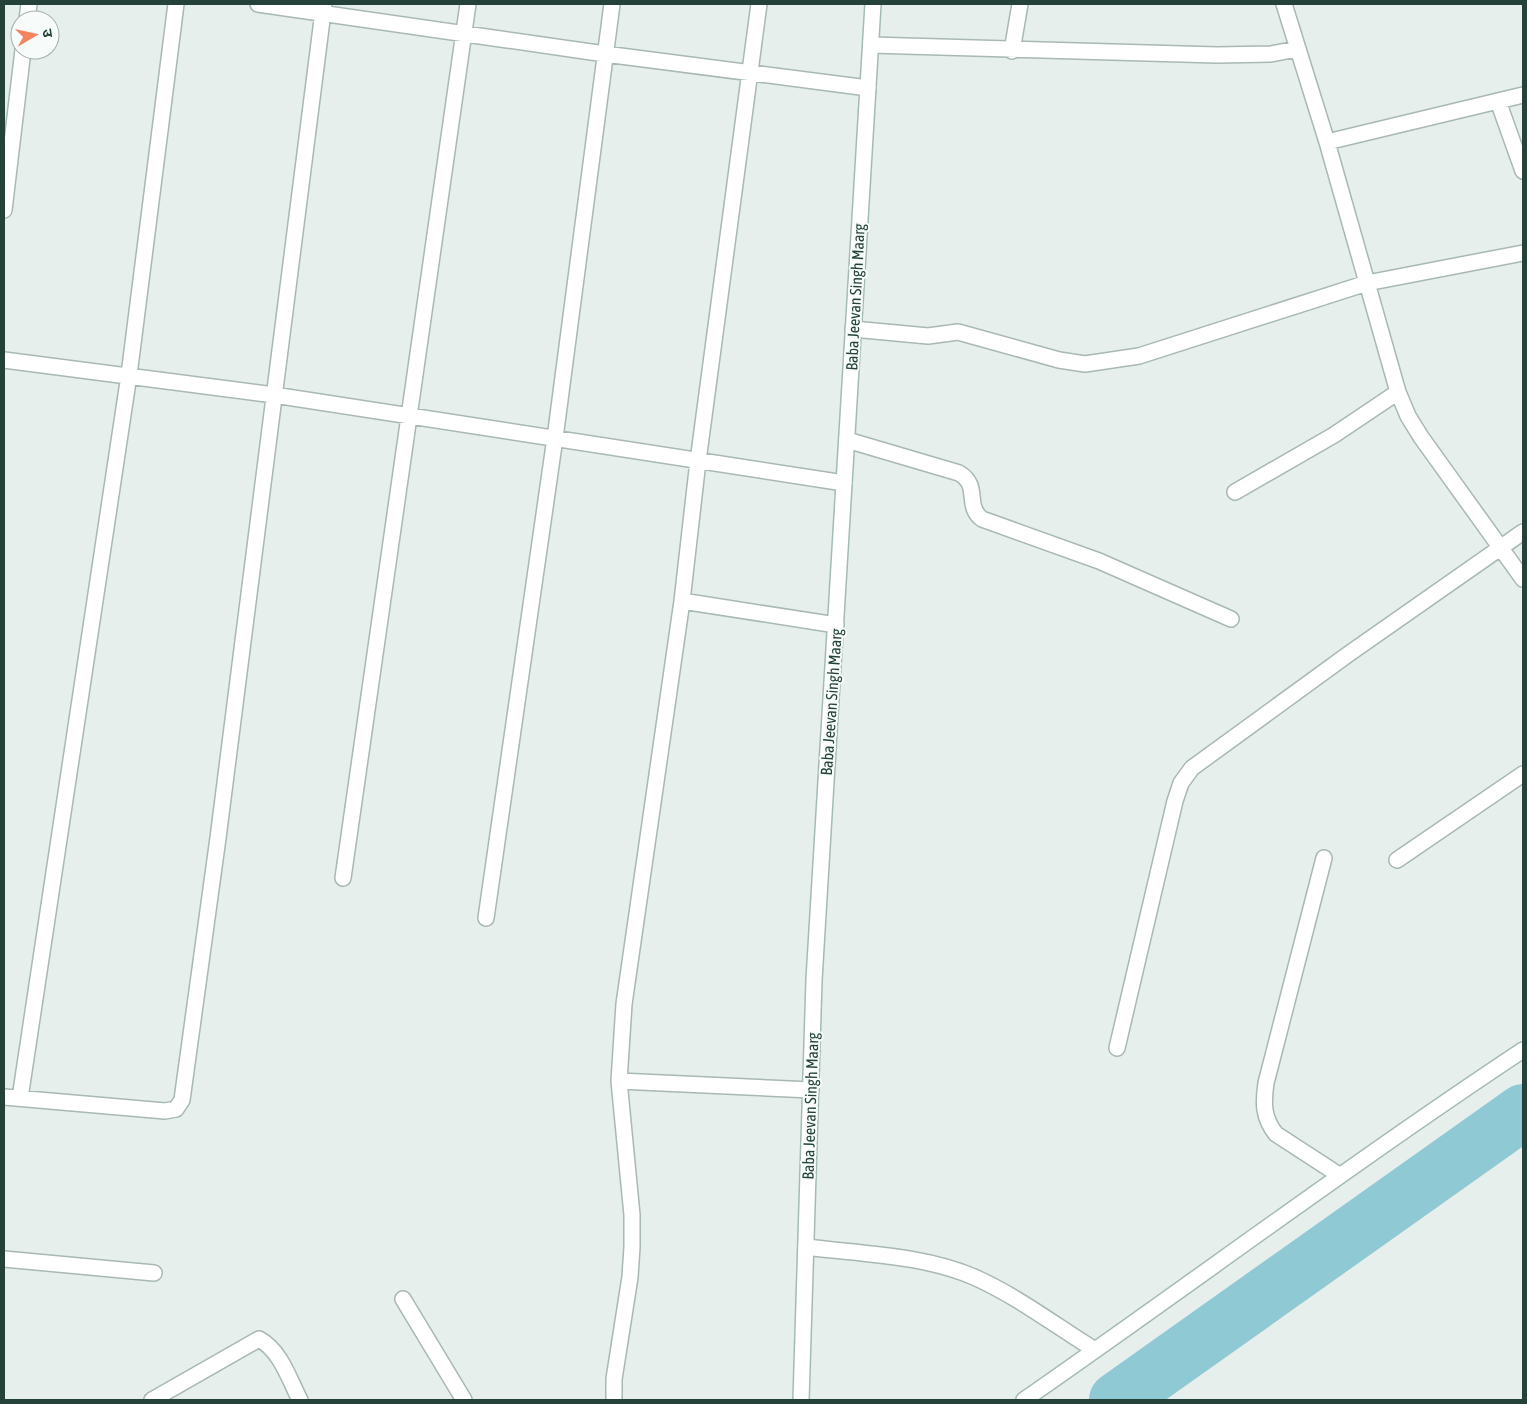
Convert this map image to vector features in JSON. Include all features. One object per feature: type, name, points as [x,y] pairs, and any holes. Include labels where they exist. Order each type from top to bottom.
[{"type":"street","points":[[20,1098],[129,375],[176,4]]},
{"type":"street","points":[[258,4],[323,8],[605,54],[868,88]]},
{"type":"street","points":[[343,878],[468,4]]},
{"type":"street","points":[[486,918],[555,438],[612,4]]},
{"type":"street","points":[[614,1400],[614,1379],[630,1278],[632,1247],[632,1215],[619,1081],[624,1004],[682,601],[698,461],[759,4]]},
{"type":"street","name":"Baba Jeevan Singh Maarg","points":[[801,1400],[814,980],[873,4]]},
{"type":"street","points":[[1012,51],[1020,4]]},
{"type":"street","points":[[1288,5],[1297,48],[1327,142],[1398,392],[1408,416],[1421,437],[1523,579]]},
{"type":"street","points":[[4,1097],[165,1111],[176,1109],[182,1100],[323,8]]},
{"type":"street","points":[[871,45],[1012,51],[1237,55],[1271,54],[1297,48]]},
{"type":"street","points":[[4,210],[22,60]]},
{"type":"street","points":[[1327,142],[1523,95]]},
{"type":"street","points":[[1498,101],[1523,171]]},
{"type":"street","points":[[853,329],[928,336],[958,332],[1070,362],[1103,363],[1139,356],[1368,283],[1523,253]]},
{"type":"street","points":[[4,360],[274,395],[844,483]]},
{"type":"street","points":[[1235,492],[1334,435],[1398,392]]},
{"type":"street","points":[[847,440],[960,473],[967,477],[972,486],[973,507],[976,514],[982,518],[1099,562],[1231,619]]},
{"type":"street","points":[[1117,1048],[1175,801],[1181,783],[1192,768],[1342,658],[1523,532]]},
{"type":"street","points":[[682,601],[836,625]]},
{"type":"street","points":[[1397,860],[1523,774]]},
{"type":"street","points":[[1324,858],[1263,1102],[1269,1126],[1276,1134],[1339,1175]]},
{"type":"street","points":[[1024,1400],[1410,1124],[1523,1050]]},
{"type":"street","points":[[619,1081],[811,1090]]},
{"type":"street","points":[[806,1247],[914,1261],[941,1266],[973,1276],[1095,1350]]},
{"type":"street","points":[[4,1259],[154,1274]]},
{"type":"street","points":[[403,1299],[464,1400]]},
{"type":"street","points":[[152,1400],[259,1339],[269,1344],[277,1354],[300,1400]]},
{"type":"waterway","points":[[1117,1400],[1523,1112]]}]
